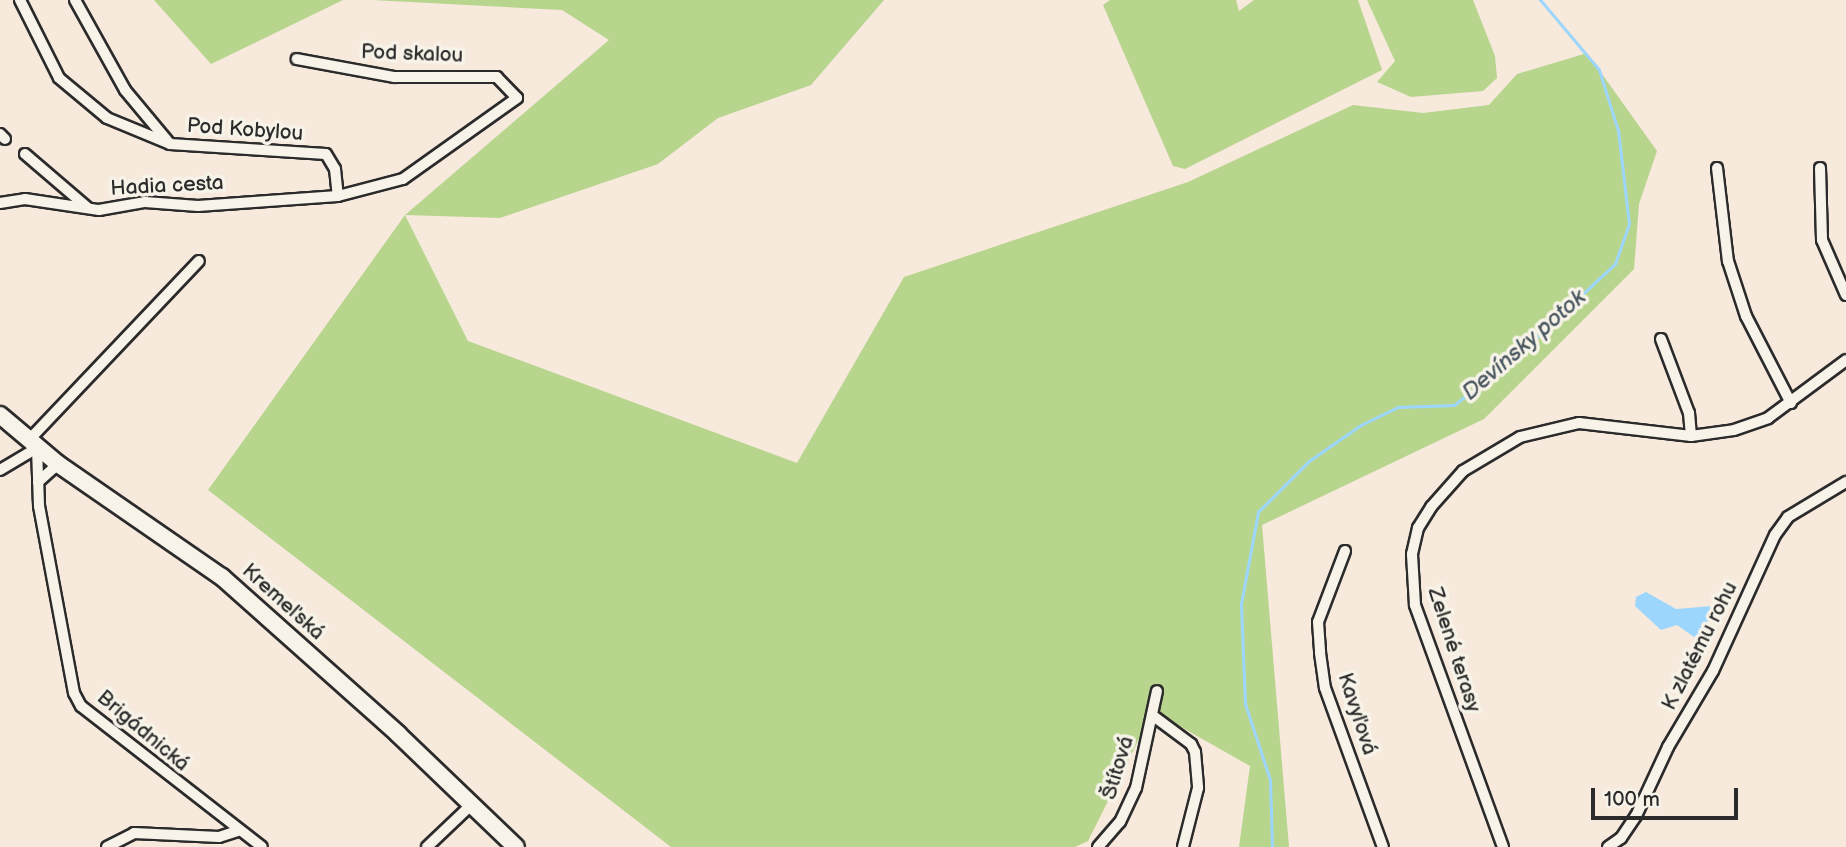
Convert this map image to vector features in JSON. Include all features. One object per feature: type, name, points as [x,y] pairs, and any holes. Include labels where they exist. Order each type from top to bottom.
[{"type":"street","name":"Pod Kobylou","points":[[20,0],[59,78],[82,101],[148,138],[170,144],[326,155],[335,169],[338,196]]},
{"type":"street","points":[[75,0],[125,90],[170,144]]},
{"type":"street","name":"Pod skalou","points":[[297,59],[394,77],[497,77],[517,98],[403,179],[338,196]]},
{"type":"street","points":[[25,154],[88,208]]},
{"type":"street","points":[[1717,168],[1728,261],[1746,316],[1791,403]]},
{"type":"street","points":[[1820,168],[1822,240],[1846,295]]},
{"type":"street","name":"Hadia cesta","points":[[0,203],[25,199],[88,208],[338,196]]},
{"type":"street","points":[[0,470],[32,444],[199,261]]},
{"type":"street","points":[[1661,339],[1689,413],[1691,436]]},
{"type":"street","name":"Zelené terasy","points":[[1503,847],[1415,605],[1412,554],[1418,528],[1445,486],[1486,455],[1520,437],[1578,423],[1691,436],[1756,422],[1791,403],[1846,360]]},
{"type":"street","name":"Kremeľská","points":[[0,415],[58,464],[222,577],[398,734],[470,806],[516,847]]},
{"type":"street","name":"Brigádnická","points":[[32,444],[74,693],[81,705],[237,831],[262,847]]},
{"type":"street","points":[[38,482],[58,464]]},
{"type":"street","name":"K zlatému rohu","points":[[1608,847],[1621,838],[1636,816],[1668,747],[1713,671],[1774,535],[1788,517],[1846,482]]},
{"type":"street","name":"Kavyľová","points":[[1345,551],[1318,622],[1320,653],[1325,688],[1383,847]]},
{"type":"street","name":"Štítová","points":[[1098,847],[1120,822],[1136,788],[1157,691]]},
{"type":"street","points":[[1152,715],[1191,744],[1195,752],[1198,788],[1183,847]]},
{"type":"street","points":[[427,847],[470,806]]},
{"type":"street","points":[[107,847],[134,833],[219,837],[237,831]]},
{"type":"green space","points":[[154,0],[343,0],[211,64]]},
{"type":"green space","points":[[372,0],[884,0],[811,85],[718,118],[658,164],[500,218],[405,215],[609,40],[562,10]]},
{"type":"green space","points":[[1110,0],[1236,0],[1239,11],[1254,0],[1358,0],[1382,70],[1185,169],[1173,166],[1103,5]]},
{"type":"green space","points":[[1367,0],[1473,0],[1495,56],[1497,78],[1483,91],[1411,97],[1377,82],[1395,61]]},
{"type":"green space","points":[[1587,53],[1657,151],[1639,204],[1634,269],[1484,419],[1262,525],[1289,847],[1239,847],[1250,766],[1153,711],[1088,841],[1075,847],[671,847],[208,490],[405,215],[468,341],[797,463],[904,277],[1188,182],[1353,105],[1423,113],[1489,105],[1517,74]]},
{"type":"water","points":[[1646,592],[1676,609],[1713,606],[1705,630],[1694,637],[1677,625],[1661,630],[1635,606],[1636,597]]},
{"type":"waterway","name":"Devínsky potok","points":[[1272,847],[1270,780],[1245,704],[1241,604],[1258,512],[1309,461],[1361,425],[1398,407],[1454,405],[1512,360],[1615,264],[1629,224],[1618,131],[1599,70],[1540,0]]}]
